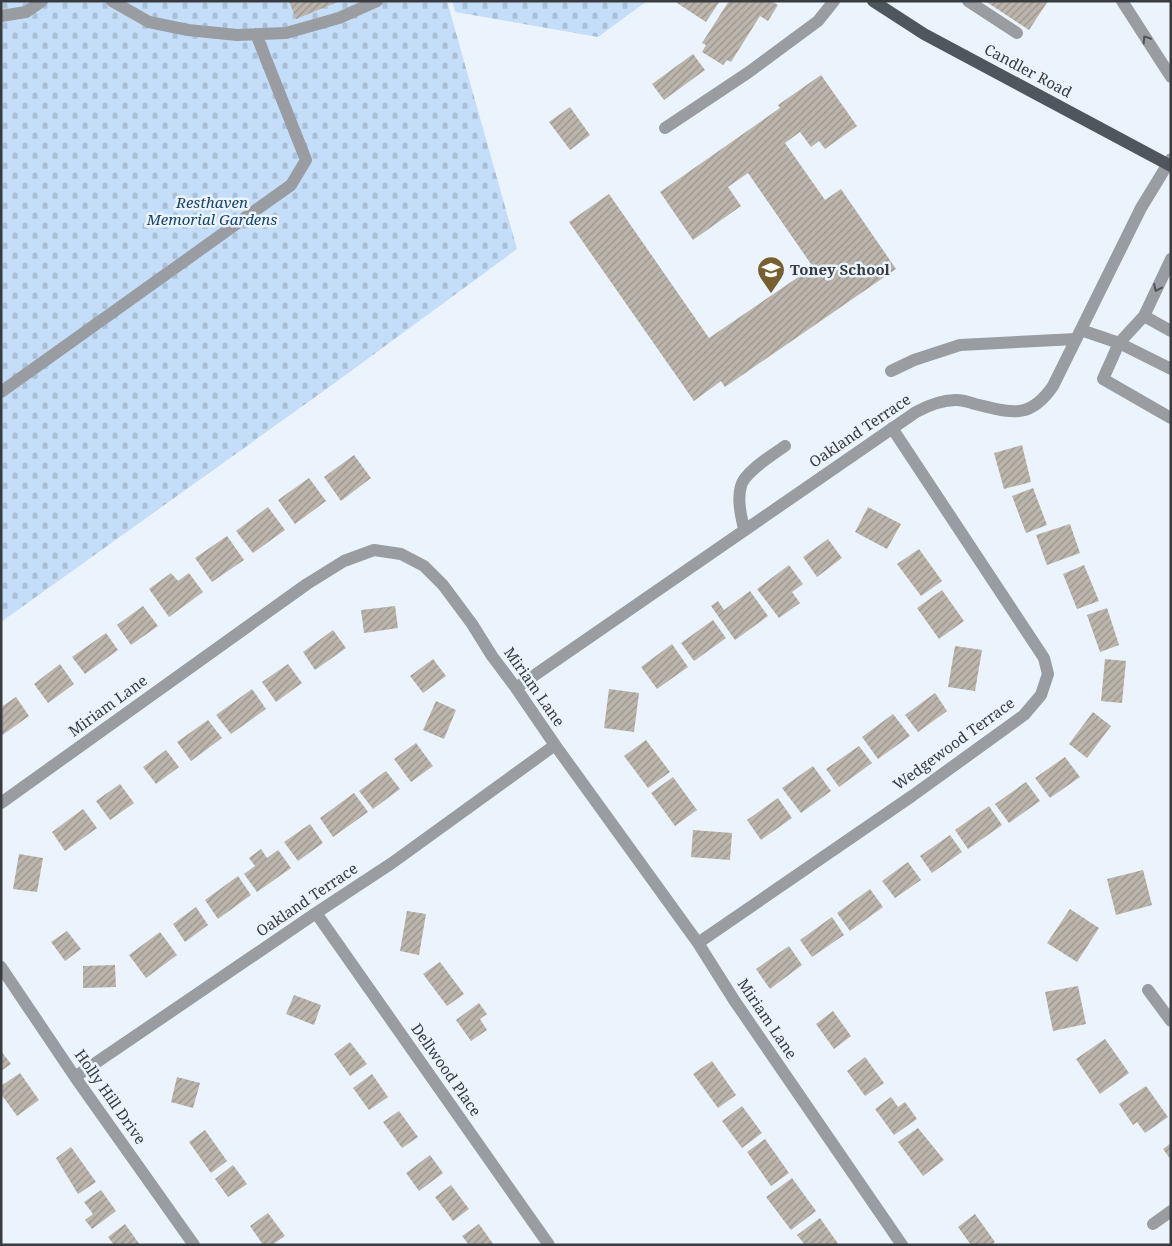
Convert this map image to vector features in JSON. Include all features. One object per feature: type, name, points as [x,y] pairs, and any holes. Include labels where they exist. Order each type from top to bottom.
[{"type":"main road","name":"Candler Road","points":[[873,1],[924,34],[1170,163]]},
{"type":"street","points":[[1,16],[26,12],[42,1]]},
{"type":"street","points":[[112,1],[149,22],[188,30],[237,35],[286,33],[339,18],[377,1]]},
{"type":"street","points":[[665,128],[750,72],[818,21],[834,1]]},
{"type":"street","points":[[968,1],[1017,33]]},
{"type":"street","points":[[1122,1],[1171,77]]},
{"type":"street","points":[[1,392],[291,185],[306,160],[256,34]]},
{"type":"street","name":"Oakland Terrace","points":[[516,688],[916,412],[939,401],[958,400],[1012,412],[1030,408],[1045,398],[1053,386],[1142,208],[1170,163]]},
{"type":"street","points":[[1171,259],[1144,316],[1119,343],[1102,380],[1171,418]]},
{"type":"street","points":[[1144,316],[1171,331]]},
{"type":"street","points":[[891,371],[914,360],[960,345],[1079,335],[1119,343],[1171,369]]},
{"type":"street","name":"Wedgewood Terrace","points":[[698,943],[912,796],[1024,715],[1040,695],[1048,674],[1044,658],[892,428]]},
{"type":"street","points":[[744,529],[740,510],[741,484],[754,468],[785,446]]},
{"type":"street","name":"Miriam Lane","points":[[1,802],[307,584],[344,561],[374,550],[401,554],[424,566],[443,585],[472,624],[492,656],[555,745],[698,943],[734,1000],[902,1245]]},
{"type":"street","name":"Oakland Terrace","points":[[75,1077],[392,863],[555,745]]},
{"type":"street","name":"Dellwood Place","points":[[316,913],[549,1245]]},
{"type":"street","name":"Holly Hill Drive","points":[[1,967],[75,1077],[194,1245]]},
{"type":"street","points":[[1148,990],[1171,1021]]},
{"type":"street","points":[[1153,1224],[1171,1211]]},
{"type":"green space","name":"Resthaven Memorial Gardens","points":[[1,1],[447,1],[517,249],[332,385],[1,622]]},
{"type":"green space","points":[[452,1],[647,1],[598,37],[455,12]]},
{"type":"building","points":[[289,1],[340,1],[296,19]]},
{"type":"building","points":[[674,1],[720,1],[706,22]]},
{"type":"building","points":[[729,1],[771,1],[778,5],[768,21],[760,16],[731,62],[727,60],[723,65],[702,52],[706,45],[702,43]]},
{"type":"building","points":[[985,1],[1048,1],[1029,30]]},
{"type":"building","points":[[693,54],[705,70],[664,100],[652,84]]},
{"type":"building","points":[[821,75],[857,126],[825,149],[819,141],[811,147],[800,132],[785,143],[825,200],[841,189],[896,269],[725,387],[721,381],[694,401],[569,222],[609,194],[709,338],[813,267],[748,173],[728,187],[741,206],[693,240],[660,192],[780,108],[778,105]]},
{"type":"building","points":[[570,107],[590,135],[570,150],[549,122]]},
{"type":"building","points":[[1022,445],[1031,482],[1004,489],[994,453]]},
{"type":"building","points":[[354,455],[371,478],[341,501],[324,477]]},
{"type":"building","points":[[309,478],[326,501],[295,524],[278,500]]},
{"type":"building","points":[[1033,488],[1047,525],[1026,533],[1012,496]]},
{"type":"building","points":[[268,507],[285,530],[253,553],[236,531]]},
{"type":"building","points":[[868,507],[901,524],[887,549],[855,532]]},
{"type":"building","points":[[1070,524],[1080,553],[1047,565],[1036,535]]},
{"type":"building","points":[[227,536],[244,560],[212,582],[195,558]]},
{"type":"building","points":[[828,539],[842,558],[817,577],[803,557]]},
{"type":"building","points":[[919,549],[942,581],[921,596],[897,564]]},
{"type":"building","points":[[789,565],[803,584],[792,592],[800,603],[779,618],[757,589]]},
{"type":"building","points":[[1084,565],[1099,601],[1077,609],[1063,574]]},
{"type":"building","points":[[171,573],[178,581],[189,573],[203,592],[169,617],[149,589]]},
{"type":"building","points":[[942,590],[964,621],[939,639],[917,608]]},
{"type":"building","points":[[750,591],[768,616],[735,640],[711,606],[718,601],[724,610]]},
{"type":"building","points":[[143,606],[158,626],[131,645],[117,625]]},
{"type":"building","points":[[395,606],[398,628],[364,633],[361,610]]},
{"type":"building","points":[[1107,608],[1119,645],[1100,652],[1087,615]]},
{"type":"building","points":[[713,620],[726,638],[694,661],[681,643]]},
{"type":"building","points":[[333,630],[346,648],[315,670],[303,652]]},
{"type":"building","points":[[106,633],[118,650],[85,674],[72,657]]},
{"type":"building","points":[[672,644],[688,667],[657,689],[641,667]]},
{"type":"building","points":[[955,646],[982,650],[975,691],[948,687]]},
{"type":"building","points":[[433,659],[446,676],[423,693],[410,676]]},
{"type":"building","points":[[1105,659],[1126,661],[1122,703],[1101,701]]},
{"type":"building","points":[[60,664],[74,684],[48,703],[34,684]]},
{"type":"building","points":[[288,664],[302,683],[276,702],[262,682]]},
{"type":"building","points":[[252,689],[266,709],[231,734],[216,715]]},
{"type":"building","points":[[609,689],[639,693],[634,732],[604,728]]},
{"type":"building","points":[[935,693],[947,711],[918,732],[905,715]]},
{"type":"building","points":[[16,697],[29,716],[1,736],[1,707]]},
{"type":"building","points":[[436,701],[456,710],[444,739],[423,730]]},
{"type":"building","points":[[1093,712],[1111,726],[1087,758],[1069,744]]},
{"type":"building","points":[[893,714],[910,736],[878,759],[862,737]]},
{"type":"building","points":[[208,720],[222,738],[191,761],[177,742]]},
{"type":"building","points":[[646,740],[670,772],[648,788],[624,756]]},
{"type":"building","points":[[416,743],[433,766],[411,782],[394,759]]},
{"type":"building","points":[[859,746],[872,763],[839,787],[826,769]]},
{"type":"building","points":[[166,750],[179,767],[156,784],[143,767]]},
{"type":"building","points":[[1065,757],[1080,777],[1050,798],[1035,778]]},
{"type":"building","points":[[813,766],[831,791],[801,813],[782,788]]},
{"type":"building","points":[[386,771],[400,789],[373,809],[359,791]]},
{"type":"building","points":[[673,777],[697,810],[675,826],[651,793]]},
{"type":"building","points":[[1026,782],[1040,801],[1009,823],[995,804]]},
{"type":"building","points":[[120,784],[134,803],[110,820],[96,801]]},
{"type":"building","points":[[354,793],[368,812],[333,837],[320,818]]},
{"type":"building","points":[[778,798],[792,818],[761,840],[747,820]]},
{"type":"building","points":[[989,806],[1002,825],[968,849],[955,830]]},
{"type":"building","points":[[83,809],[97,828],[65,851],[52,832]]},
{"type":"building","points":[[310,824],[323,843],[298,861],[284,842]]},
{"type":"building","points":[[693,830],[732,833],[730,860],[691,857]]},
{"type":"building","points":[[950,835],[962,852],[932,873],[920,856]]},
{"type":"building","points":[[261,849],[267,858],[278,850],[291,868],[257,892],[244,874],[255,866],[249,858]]},
{"type":"building","points":[[19,854],[43,858],[37,892],[13,889]]},
{"type":"building","points":[[908,862],[921,880],[895,898],[882,881]]},
{"type":"building","points":[[1143,870],[1152,905],[1116,915],[1107,879]]},
{"type":"building","points":[[238,876],[251,895],[218,919],[205,900]]},
{"type":"building","points":[[870,889],[883,907],[850,931],[837,913]]},
{"type":"building","points":[[196,907],[208,925],[185,942],[173,924]]},
{"type":"building","points":[[1070,909],[1099,928],[1077,962],[1047,943]]},
{"type":"building","points":[[407,911],[426,914],[419,955],[400,951]]},
{"type":"building","points":[[832,917],[844,935],[812,957],[800,940]]},
{"type":"building","points":[[67,931],[81,949],[65,961],[51,942]]},
{"type":"building","points":[[160,932],[177,955],[146,978],[129,955]]},
{"type":"building","points":[[789,946],[802,965],[770,989],[756,969]]},
{"type":"building","points":[[440,962],[464,994],[447,1006],[423,974]]},
{"type":"building","points":[[115,965],[116,987],[83,988],[83,966]]},
{"type":"building","points":[[1078,986],[1086,1024],[1053,1031],[1045,992]]},
{"type":"building","points":[[294,995],[321,1005],[314,1025],[286,1014]]},
{"type":"building","points":[[479,1003],[487,1014],[480,1019],[487,1030],[471,1041],[456,1020]]},
{"type":"building","points":[[833,1011],[851,1036],[834,1049],[816,1024]]},
{"type":"building","points":[[1105,1039],[1129,1073],[1100,1094],[1076,1059]]},
{"type":"building","points":[[350,1042],[367,1064],[350,1076],[334,1054]]},
{"type":"building","points":[[1,1051],[11,1064],[1,1071]]},
{"type":"building","points":[[865,1057],[884,1083],[865,1096],[847,1071]]},
{"type":"building","points":[[712,1061],[736,1095],[718,1108],[693,1074]]},
{"type":"building","points":[[20,1073],[39,1100],[17,1116],[1,1094],[1,1086]]},
{"type":"building","points":[[372,1074],[388,1097],[369,1110],[353,1088]]},
{"type":"building","points":[[177,1077],[200,1083],[193,1108],[171,1102]]},
{"type":"building","points":[[1146,1086],[1168,1117],[1145,1133],[1137,1122],[1133,1125],[1119,1104]]},
{"type":"building","points":[[891,1097],[898,1107],[905,1102],[917,1119],[894,1135],[875,1109]]},
{"type":"building","points":[[742,1106],[762,1133],[742,1148],[722,1121]]},
{"type":"building","points":[[399,1111],[418,1137],[402,1148],[383,1122]]},
{"type":"building","points":[[918,1128],[944,1160],[923,1176],[898,1142]]},
{"type":"building","points":[[205,1130],[227,1161],[211,1173],[189,1142]]},
{"type":"building","points":[[765,1139],[789,1173],[771,1186],[747,1152]]},
{"type":"building","points":[[1171,1143],[1171,1160],[1163,1149]]},
{"type":"building","points":[[71,1147],[96,1182],[78,1194],[56,1158]]},
{"type":"building","points":[[430,1155],[443,1173],[419,1191],[406,1173]]},
{"type":"building","points":[[233,1165],[247,1184],[228,1197],[215,1179]]},
{"type":"building","points":[[792,1178],[816,1211],[791,1230],[766,1197]]},
{"type":"building","points":[[451,1185],[469,1209],[453,1221],[435,1197]]},
{"type":"building","points":[[101,1190],[116,1211],[92,1229],[85,1220],[93,1214],[84,1202]]},
{"type":"building","points":[[268,1213],[285,1236],[272,1245],[263,1245],[250,1226]]},
{"type":"building","points":[[975,1214],[995,1242],[991,1245],[971,1245],[958,1227]]},
{"type":"building","points":[[820,1218],[839,1245],[805,1245],[797,1235]]},
{"type":"building","points":[[125,1224],[140,1245],[114,1245],[108,1237]]},
{"type":"building","points":[[479,1224],[494,1245],[469,1245],[462,1236]]},
{"type":"place","name":"Toney School","points":[[771,294]]}]
